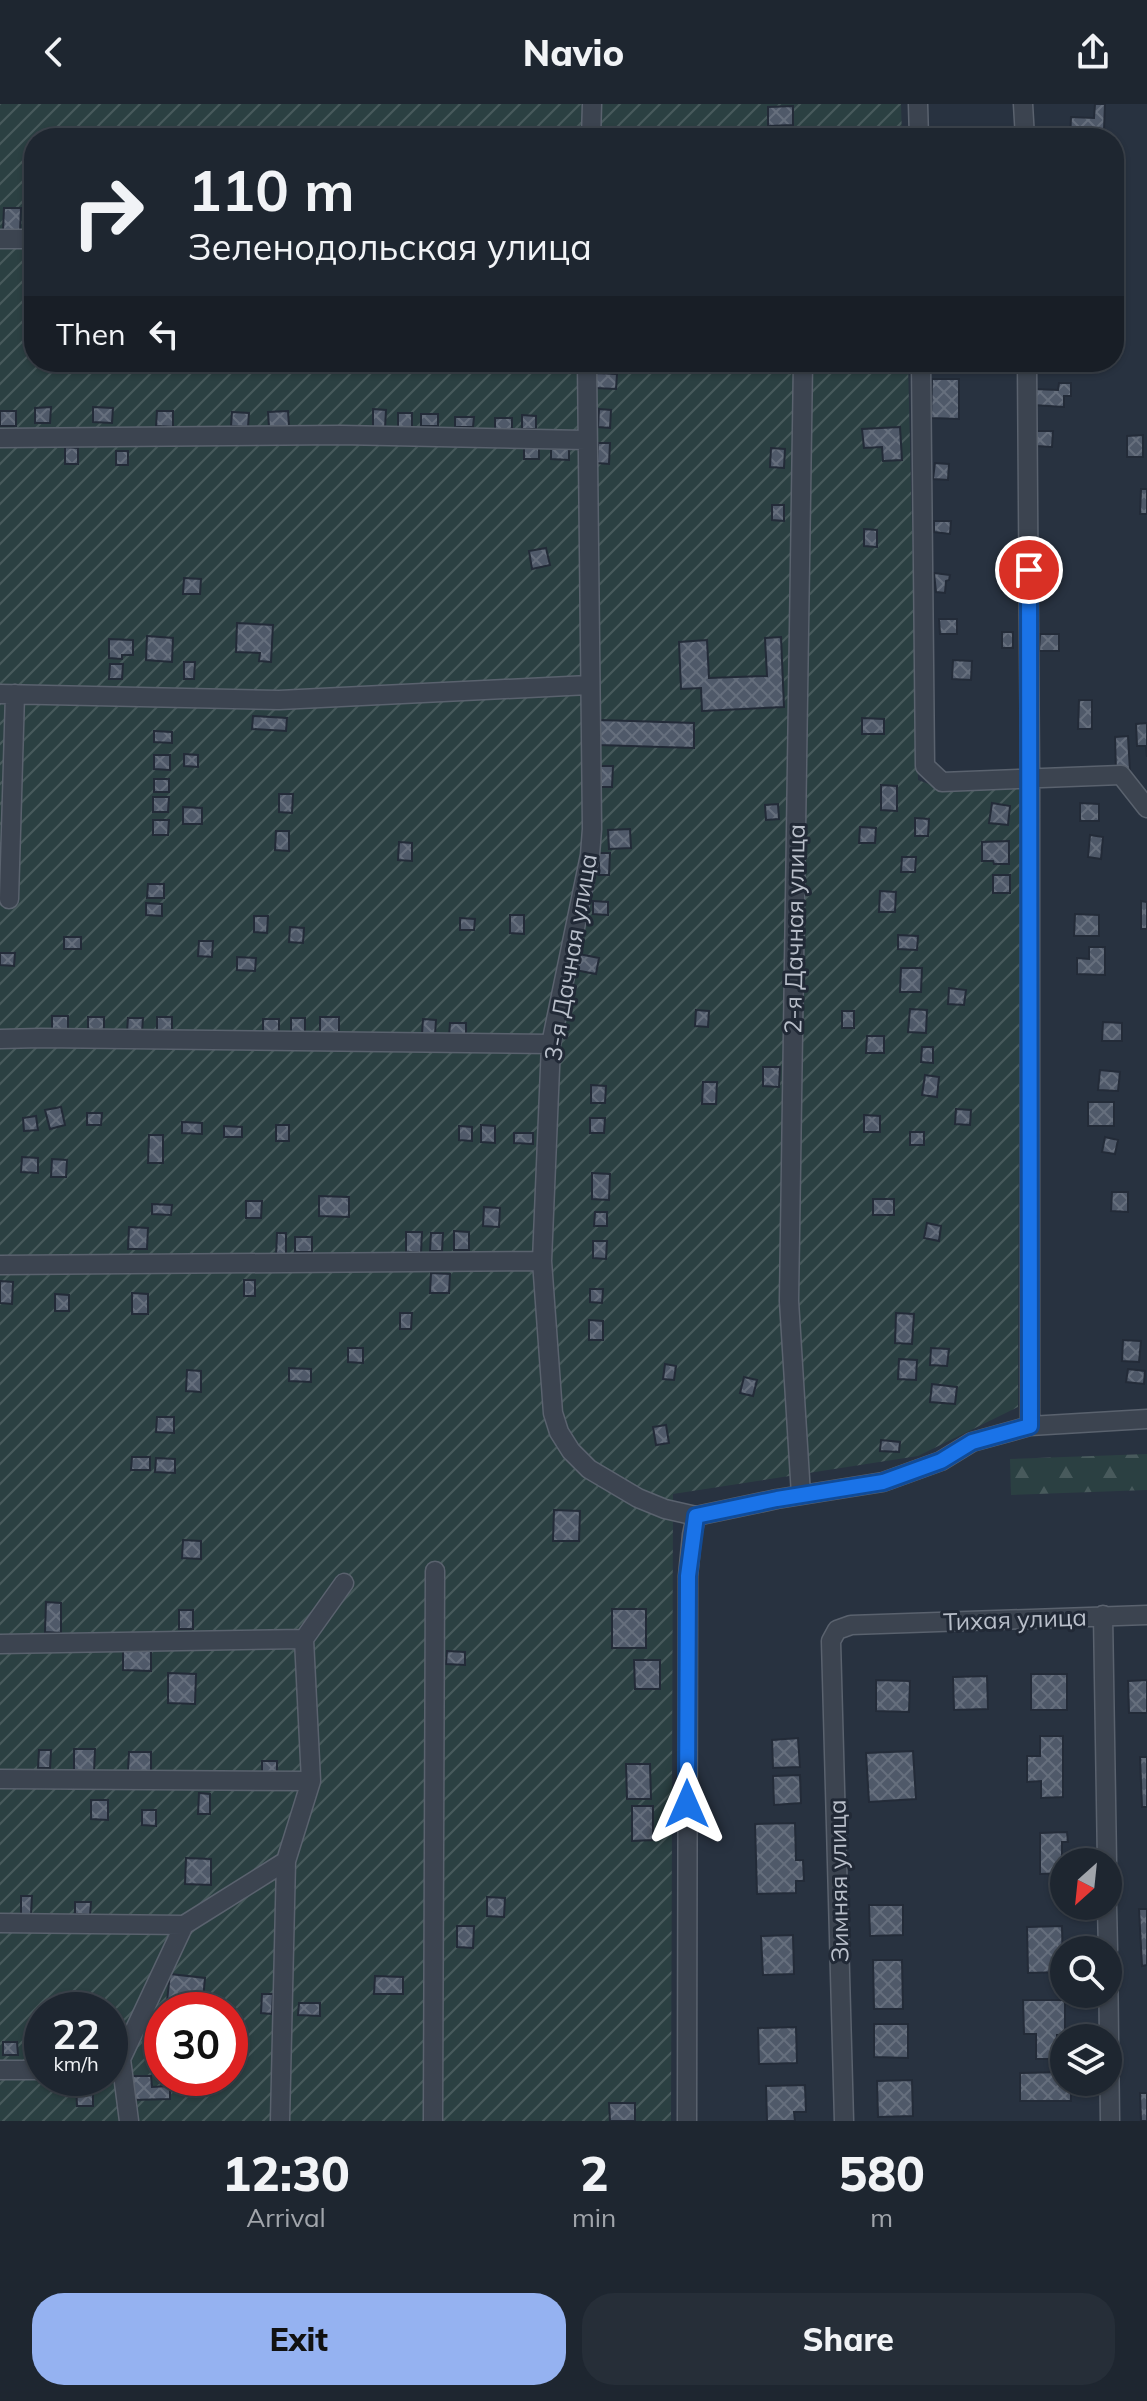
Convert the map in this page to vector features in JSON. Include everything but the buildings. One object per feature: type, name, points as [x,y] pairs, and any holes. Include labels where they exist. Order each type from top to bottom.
[{"type":"street","points":[[591,128],[592,104]]},
{"type":"street","points":[[918,104],[919,128]]},
{"type":"street","points":[[1023,104],[1024,128]]},
{"type":"street","points":[[0,239],[24,239]]},
{"type":"street","name":"3-я Дачная улица","points":[[587,372],[592,829],[587,870],[551,1044],[542,1261],[553,1413],[559,1432],[571,1451],[589,1469],[616,1487],[665,1509],[696,1516]]},
{"type":"street","name":"2-я Дачная улица","points":[[801,1495],[789,1301],[803,372]]},
{"type":"street","points":[[921,372],[925,766],[942,782],[1121,775],[1147,808]]},
{"type":"street","points":[[1027,372],[1030,1426]]},
{"type":"street","points":[[0,438],[341,435],[586,440]]},
{"type":"street","points":[[9,899],[7,694],[279,700],[589,685]]},
{"type":"street","points":[[0,1039],[551,1044]]},
{"type":"street","points":[[0,1265],[542,1261]]},
{"type":"street","points":[[687,2121],[688,1576],[696,1516],[883,1482],[941,1461],[972,1442],[1030,1426],[1147,1419]]},
{"type":"street","points":[[433,2121],[435,1571]]},
{"type":"street","points":[[280,2121],[286,1861],[311,1781],[304,1639],[344,1583]]},
{"type":"street","points":[[1103,1615],[1147,1615]]},
{"type":"street","name":"Тихая улица","points":[[831,1641],[837,1630],[851,1625],[1103,1615],[1107,1848]]},
{"type":"street","points":[[0,1644],[304,1639]]},
{"type":"street","name":"Зимняя улица","points":[[831,1641],[844,2121]]},
{"type":"street","points":[[0,1779],[311,1781]]},
{"type":"street","points":[[128,2044],[184,1925],[286,1861]]},
{"type":"street","points":[[0,1923],[184,1925]]},
{"type":"street","points":[[1109,2008],[1110,2121]]},
{"type":"street","points":[[0,2070],[24,2070]]},
{"type":"street","points":[[123,2096],[129,2121]]},
{"type":"green space","points":[[0,104],[901,104],[902,128],[24,128],[24,372],[908,372],[918,780],[942,789],[1020,789],[1018,1407],[918,1456],[673,1494],[671,2121],[0,2121]]},
{"type":"green space","points":[[1147,1454],[1147,1490],[1011,1495],[1010,1459]]},
{"type":"route","points":[[687,1804],[688,1576],[696,1516],[883,1482],[941,1461],[972,1442],[1030,1426],[1029,570]]}]
